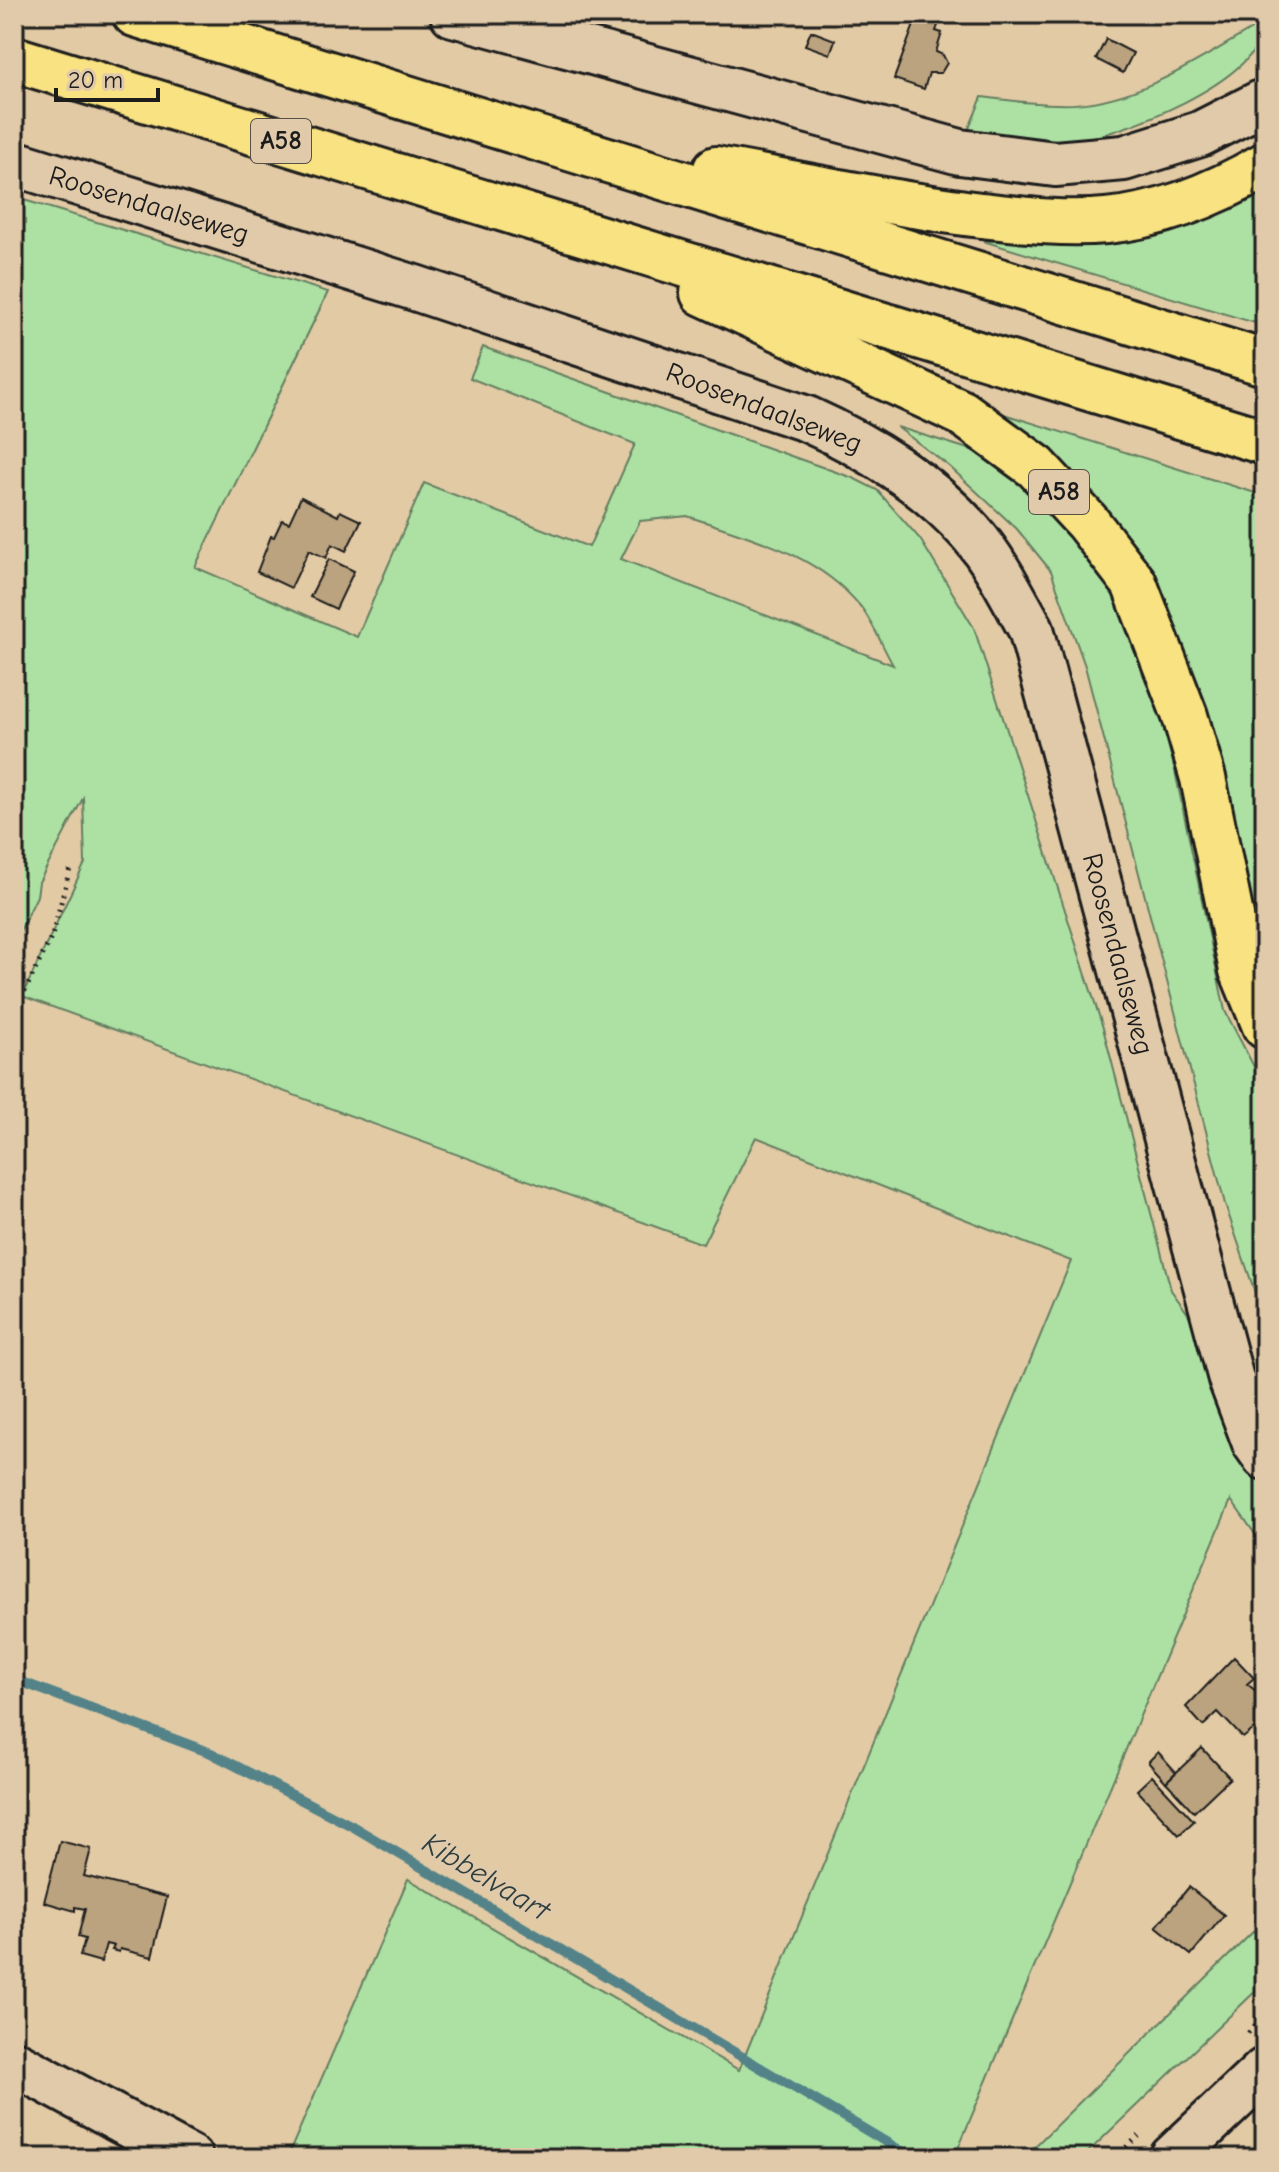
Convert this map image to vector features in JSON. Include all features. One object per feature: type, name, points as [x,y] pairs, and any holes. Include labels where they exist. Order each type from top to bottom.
[{"type":"highway","points":[[135,14],[1265,363]]},
{"type":"highway","name":"A58","points":[[14,59],[1265,442]]},
{"type":"highway","points":[[515,132],[926,208],[1054,224],[1109,221],[1164,209],[1217,193],[1265,165]]},
{"type":"highway","name":"A58","points":[[549,222],[962,413],[1036,467],[1087,522],[1134,583],[1185,716],[1203,778],[1242,970],[1265,1026]]},
{"type":"street","points":[[453,14],[960,152],[1055,164],[1124,158],[1200,134],[1265,101]]},
{"type":"street","name":"Roosendaalseweg","points":[[14,163],[415,288],[807,419],[866,446],[927,490],[973,535],[1031,629],[1231,1379],[1255,1443],[1265,1457]]},
{"type":"street","points":[[14,2063],[190,2158]]},
{"type":"street","points":[[1172,2158],[1265,2070]]},
{"type":"path","points":[[14,1013],[52,936],[71,865]]},
{"type":"green space","points":[[1265,21],[1258,43],[1241,65],[1215,85],[1151,118],[1088,139],[1054,145],[967,133],[982,97],[1039,103],[1100,101],[1174,74]]},
{"type":"green space","points":[[1265,185],[1265,326],[983,241],[1044,240]]},
{"type":"green space","points":[[14,197],[328,292],[195,567],[357,637],[424,483],[589,547],[635,444],[470,378],[483,347],[853,478],[877,490],[920,539],[974,628],[1103,1028],[1171,1290],[1196,1325],[1228,1411],[1265,1480],[1265,1548],[1231,1500],[954,2158],[287,2158],[408,1879],[739,2070],[1071,1261],[756,1137],[703,1244],[22,996],[85,863],[83,798],[39,882],[37,896],[14,944]],"holes":[[[687,516],[781,549],[824,573],[860,606],[893,665],[621,559],[640,521]]]},
{"type":"green space","points":[[991,410],[1265,496],[1265,856],[1258,937],[1104,511],[1052,456]]},
{"type":"green space","points":[[897,427],[978,452],[1024,484],[1065,521],[1115,593],[1157,702],[1175,771],[1225,1011],[1265,1088],[1265,1322],[1225,1204],[1085,666],[1051,571],[1017,529],[950,467]]},
{"type":"green space","points":[[1265,1920],[1265,1982],[1082,2158],[1023,2158]]},
{"type":"building","points":[[918,14],[942,14],[936,31],[942,33],[936,52],[943,55],[947,63],[941,73],[929,73],[924,89],[894,79]]},
{"type":"building","points":[[811,31],[835,40],[830,54],[805,45]]},
{"type":"building","points":[[1106,39],[1133,53],[1123,73],[1096,59]]},
{"type":"building","points":[[301,497],[338,516],[340,511],[361,521],[346,551],[332,544],[326,558],[309,550],[291,588],[257,572],[271,536],[274,537],[282,520],[289,523]]},
{"type":"building","points":[[329,559],[354,571],[336,609],[310,597]]},
{"type":"building","points":[[1234,1657],[1254,1678],[1247,1684],[1265,1698],[1264,1721],[1243,1738],[1218,1712],[1203,1726],[1186,1707]]},
{"type":"building","points":[[1202,1748],[1230,1778],[1194,1812],[1166,1782]]},
{"type":"building","points":[[1158,1752],[1176,1772],[1166,1782],[1148,1762]]},
{"type":"building","points":[[1152,1776],[1194,1821],[1179,1835],[1137,1790]]},
{"type":"building","points":[[60,1841],[91,1849],[84,1876],[167,1897],[152,1957],[120,1949],[119,1952],[112,1950],[114,1946],[106,1944],[101,1962],[80,1956],[85,1939],[78,1937],[85,1909],[75,1907],[75,1911],[44,1902]]},
{"type":"building","points":[[1189,1887],[1224,1915],[1191,1955],[1156,1927]]},
{"type":"waterway","name":"Kibbelvaart","points":[[14,1679],[211,1753],[352,1826],[913,2158]]}]
